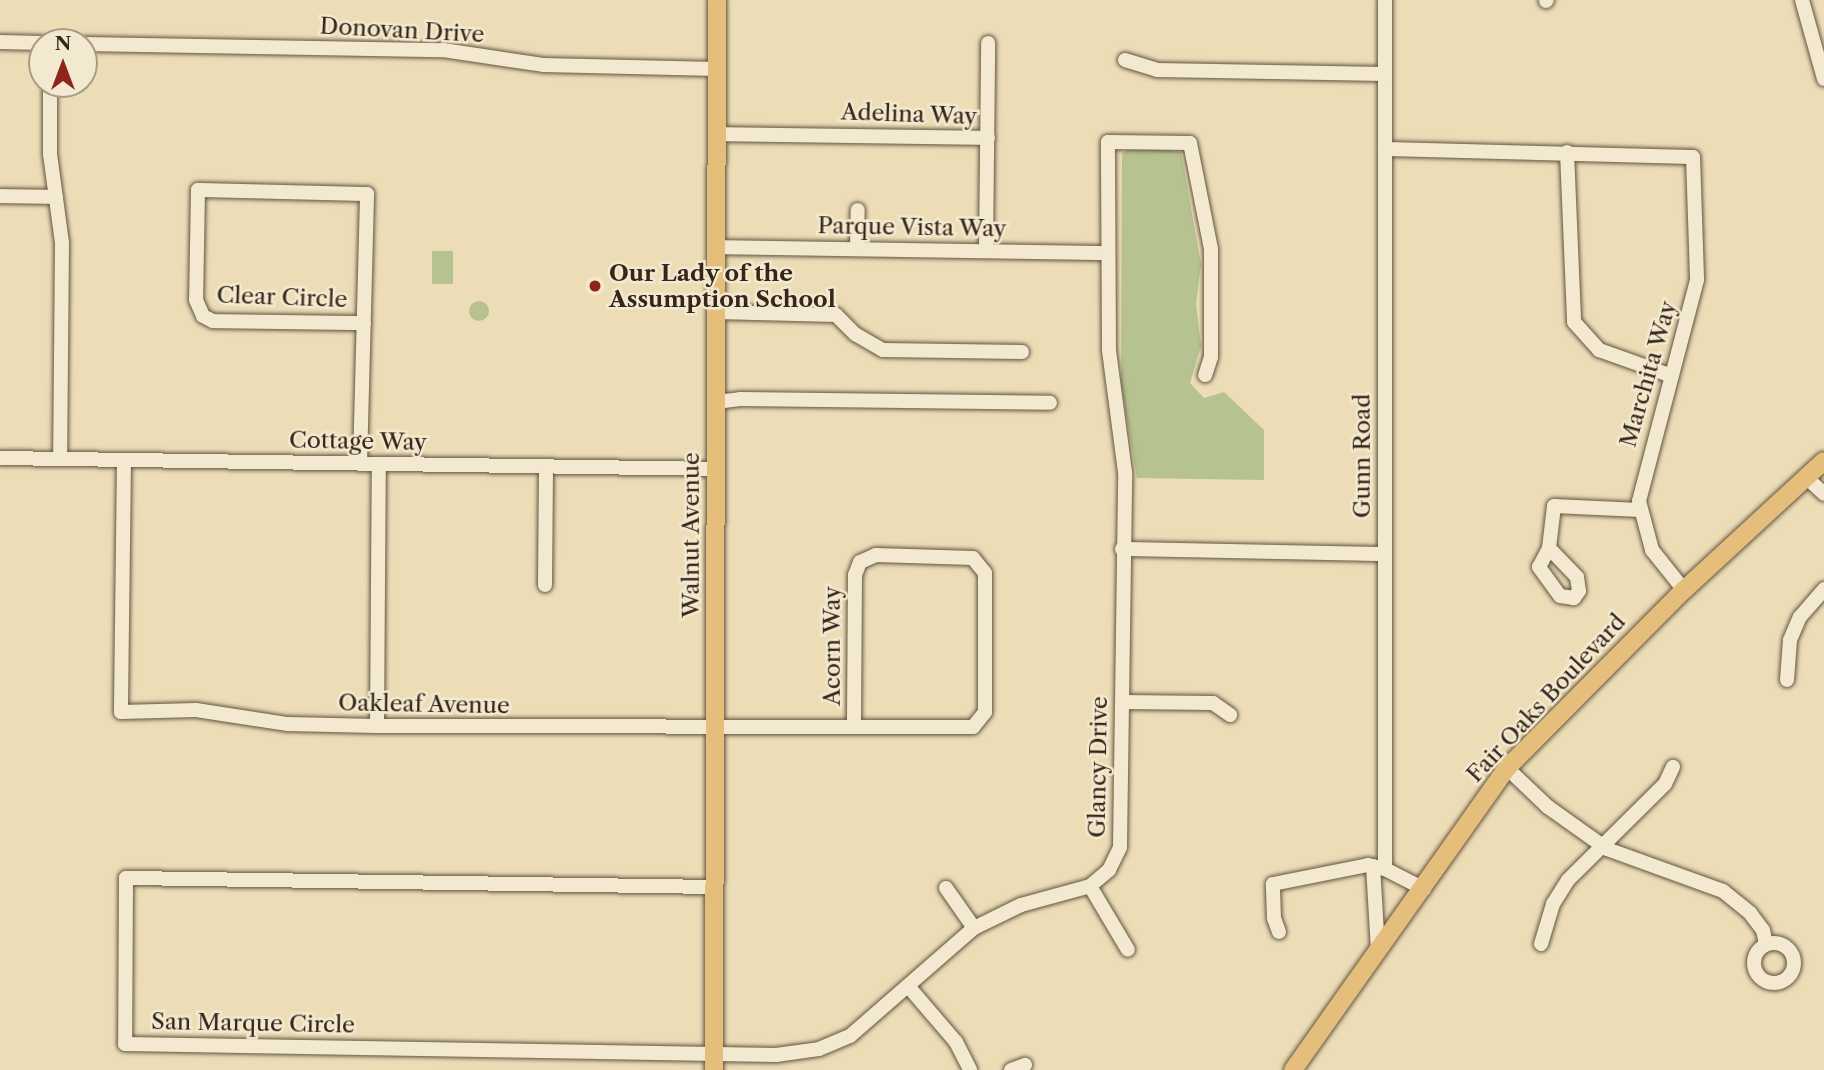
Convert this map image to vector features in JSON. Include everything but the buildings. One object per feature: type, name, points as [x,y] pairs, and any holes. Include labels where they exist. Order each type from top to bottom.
[{"type":"main road","name":"Walnut Avenue","points":[[714,1063],[717,0]]},
{"type":"main road","name":"Fair Oaks Boulevard","points":[[1293,1070],[1507,768],[1684,590],[1824,460]]},
{"type":"street","name":"Gunn Road","points":[[1378,951],[1384,554],[1385,0]]},
{"type":"street","points":[[1802,0],[1824,79]]},
{"type":"street","points":[[0,42],[28,43]]},
{"type":"street","points":[[988,43],[988,138]]},
{"type":"street","name":"Donovan Drive","points":[[98,44],[443,50],[543,65],[717,69]]},
{"type":"street","points":[[1125,60],[1157,70],[1385,74]]},
{"type":"street","points":[[50,98],[50,154],[62,243],[60,459]]},
{"type":"street","name":"Adelina Way","points":[[716,135],[988,138],[986,251]]},
{"type":"street","name":"Glancy Drive","points":[[1090,886],[1109,870],[1121,839],[1122,549],[1125,472],[1109,350],[1108,142],[1190,144],[1211,249],[1211,357],[1205,375]]},
{"type":"street","points":[[1385,149],[1567,152],[1570,308],[1577,329],[1599,350],[1672,376]]},
{"type":"street","name":"Marchita Way","points":[[1567,152],[1693,157],[1697,280],[1641,483],[1640,510],[1652,550],[1684,590]]},
{"type":"street","name":"Clear Circle","points":[[198,190],[367,194],[364,323],[213,321],[203,316],[196,300],[198,190]]},
{"type":"street","points":[[0,196],[57,197]]},
{"type":"street","points":[[857,249],[858,210]]},
{"type":"street","name":"Parque Vista Way","points":[[716,247],[1107,254]]},
{"type":"street","points":[[716,312],[836,315],[855,334],[883,349],[1022,352]]},
{"type":"street","points":[[360,464],[364,323]]},
{"type":"street","points":[[716,402],[1051,403]]},
{"type":"street","name":"Cottage Way","points":[[0,458],[716,469]]},
{"type":"street","name":"Oakleaf Avenue","points":[[124,460],[121,712],[195,710],[288,724],[377,726],[854,726],[965,729],[978,724]]},
{"type":"street","points":[[377,726],[379,464]]},
{"type":"street","points":[[545,585],[546,466]]},
{"type":"street","points":[[1807,478],[1824,494]]},
{"type":"street","points":[[1549,548],[1554,506],[1640,510]]},
{"type":"street","points":[[1122,549],[1384,554]]},
{"type":"street","name":"Acorn Way","points":[[854,726],[855,575],[860,562],[876,555],[965,555],[982,566],[985,712],[978,724]]},
{"type":"street","points":[[1787,680],[1790,640],[1800,617],[1824,589]]},
{"type":"street","points":[[1123,702],[1213,703],[1230,715]]},
{"type":"street","points":[[1541,944],[1558,894],[1665,784],[1673,767]]},
{"type":"street","points":[[1507,768],[1548,807],[1603,846],[1723,891],[1750,913],[1763,930],[1766,944]]},
{"type":"street","points":[[1279,932],[1273,884],[1379,868],[1424,888]]},
{"type":"street","name":"San Marque Circle","points":[[714,1063],[125,1044],[125,1030],[126,878],[715,887]]},
{"type":"street","points":[[714,1063],[819,1049],[859,1030],[974,928],[1021,905],[1090,886],[1128,950]]},
{"type":"street","points":[[946,888],[974,928]]},
{"type":"street","points":[[908,986],[956,1042],[970,1070]]},
{"type":"green space","points":[[1139,146],[1181,152],[1201,264],[1196,304],[1201,346],[1190,383],[1204,398],[1224,392],[1264,430],[1264,480],[1137,478],[1121,384],[1122,153]]},
{"type":"green space","points":[[432,251],[453,251],[453,284],[432,284]]},
{"type":"green space","points":[[475,301],[483,301],[489,311],[483,321],[475,321],[469,315],[469,307]]},
{"type":"place","name":"Our Lady of the Assumption School","points":[[595,286]]}]
